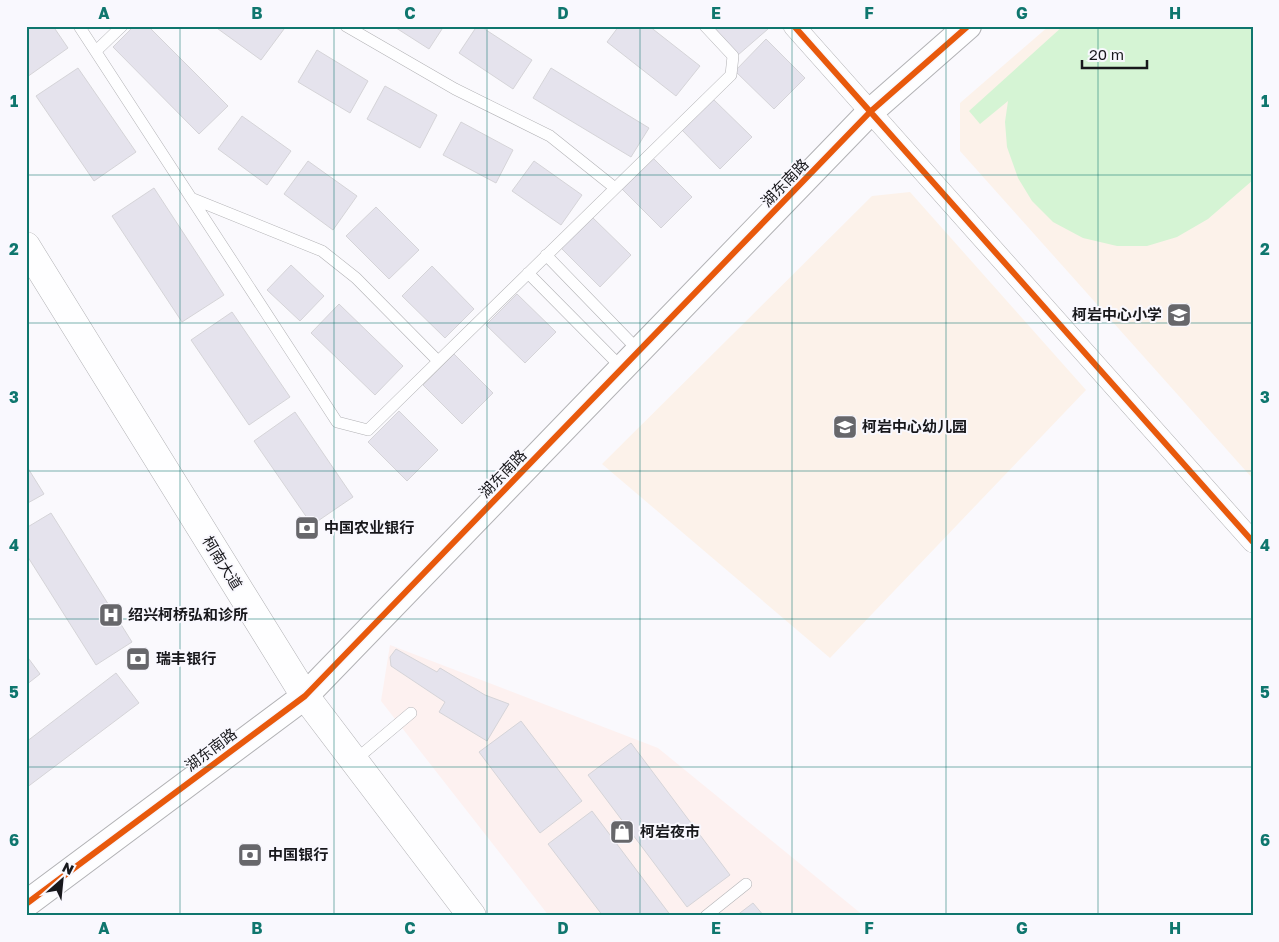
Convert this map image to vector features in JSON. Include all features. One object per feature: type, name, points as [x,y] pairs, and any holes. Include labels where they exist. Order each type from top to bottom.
[{"type":"main road","name":"柯南大道","points":[[26,246],[305,696],[472,916]]},
{"type":"street","points":[[794,26],[1253,542]]},
{"type":"street","name":"湖东南路","points":[[26,904],[305,696],[870,112],[968,26]]},
{"type":"lane","points":[[79,26],[337,422],[368,430],[731,75],[732,56],[705,26]]},
{"type":"lane","points":[[96,51],[122,26]]},
{"type":"lane","points":[[346,26],[455,88],[550,136],[616,188]]},
{"type":"lane","points":[[191,198],[322,251],[356,278],[438,361]]},
{"type":"lane","points":[[546,255],[631,359]]},
{"type":"lane","points":[[528,273],[631,359]]},
{"type":"lane","points":[[354,762],[411,713]]},
{"type":"lane","points":[[706,916],[746,884]]},
{"type":"shaded area","name":"柯岩中心小学","points":[[1049,26],[1253,26],[1253,479],[960,151],[960,103]]},
{"type":"shaded area","name":"柯岩中心幼儿园","points":[[910,192],[1086,390],[830,658],[602,464],[872,196]]},
{"type":"shaded area","name":"柯岩夜市","points":[[390,645],[658,748],[864,916],[549,916],[381,701]]},
{"type":"green space","points":[[1063,26],[1253,26],[1253,180],[1208,219],[1177,237],[1147,246],[1117,246],[1083,238],[1053,222],[1032,201],[1018,178],[1007,147],[1005,122],[1008,101],[980,124],[969,111]]},
{"type":"building","points":[[26,26],[53,26],[68,48],[27,77]]},
{"type":"building","points":[[134,26],[148,26],[228,106],[199,134],[113,47]]},
{"type":"building","points":[[214,26],[280,26],[284,29],[261,60]]},
{"type":"building","points":[[393,26],[444,26],[429,49]]},
{"type":"building","points":[[477,26],[480,26],[532,60],[513,89],[459,53]]},
{"type":"building","points":[[619,26],[649,26],[700,66],[676,96],[607,42]]},
{"type":"building","points":[[713,26],[766,26],[768,29],[738,55]]},
{"type":"building","points":[[766,39],[805,78],[774,109],[735,71]]},
{"type":"building","points":[[317,50],[368,81],[350,113],[298,82]]},
{"type":"building","points":[[78,68],[136,152],[94,181],[36,96]]},
{"type":"building","points":[[551,68],[649,128],[631,157],[533,98]]},
{"type":"building","points":[[385,86],[437,115],[420,148],[367,119]]},
{"type":"building","points":[[713,99],[752,137],[720,169],[682,130]]},
{"type":"building","points":[[242,116],[291,151],[267,185],[218,149]]},
{"type":"building","points":[[461,122],[513,150],[496,183],[443,155]]},
{"type":"building","points":[[653,158],[692,197],[661,228],[622,189]]},
{"type":"building","points":[[308,161],[357,196],[333,230],[284,194]]},
{"type":"building","points":[[534,161],[582,195],[561,225],[512,191]]},
{"type":"building","points":[[154,188],[224,295],[182,322],[112,216]]},
{"type":"building","points":[[376,207],[419,250],[389,279],[346,236]]},
{"type":"building","points":[[592,217],[631,255],[600,287],[561,248]]},
{"type":"building","points":[[291,265],[324,296],[300,321],[267,290]]},
{"type":"building","points":[[432,266],[474,309],[445,338],[402,296]]},
{"type":"building","points":[[517,294],[556,332],[525,363],[486,325]]},
{"type":"building","points":[[339,304],[403,366],[375,395],[311,333]]},
{"type":"building","points":[[232,312],[290,397],[249,425],[191,340]]},
{"type":"building","points":[[454,354],[493,393],[462,424],[423,385]]},
{"type":"building","points":[[399,411],[438,450],[407,481],[368,442]]},
{"type":"building","points":[[295,412],[353,497],[312,525],[254,441]]},
{"type":"building","points":[[26,465],[44,494],[26,504]]},
{"type":"building","points":[[51,513],[132,642],[96,665],[26,554],[26,528]]},
{"type":"building","points":[[396,649],[437,672],[440,668],[485,695],[509,704],[487,741],[439,712],[445,702],[391,666],[390,657]]},
{"type":"building","points":[[26,655],[40,674],[26,685]]},
{"type":"building","points":[[116,673],[139,703],[26,788],[26,742]]},
{"type":"building","points":[[521,721],[582,801],[540,833],[479,752]]},
{"type":"building","points":[[631,743],[730,875],[687,907],[588,775]]},
{"type":"building","points":[[592,811],[671,916],[603,916],[548,844]]},
{"type":"building","points":[[753,903],[764,916],[736,916]]},
{"type":"cycle path","points":[[794,26],[1253,542]]},
{"type":"cycle path","points":[[26,904],[305,696],[870,112],[968,26]]},
{"type":"place","name":"柯岩中心小学","points":[[1179,315]]},
{"type":"place","name":"柯岩中心幼儿园","points":[[845,427]]},
{"type":"place","name":"中国农业银行","points":[[307,528]]},
{"type":"place","name":"绍兴柯桥弘和诊所","points":[[111,615]]},
{"type":"place","name":"瑞丰银行","points":[[138,659]]},
{"type":"place","name":"柯岩夜市","points":[[622,832]]},
{"type":"place","name":"中国银行","points":[[250,855]]}]
